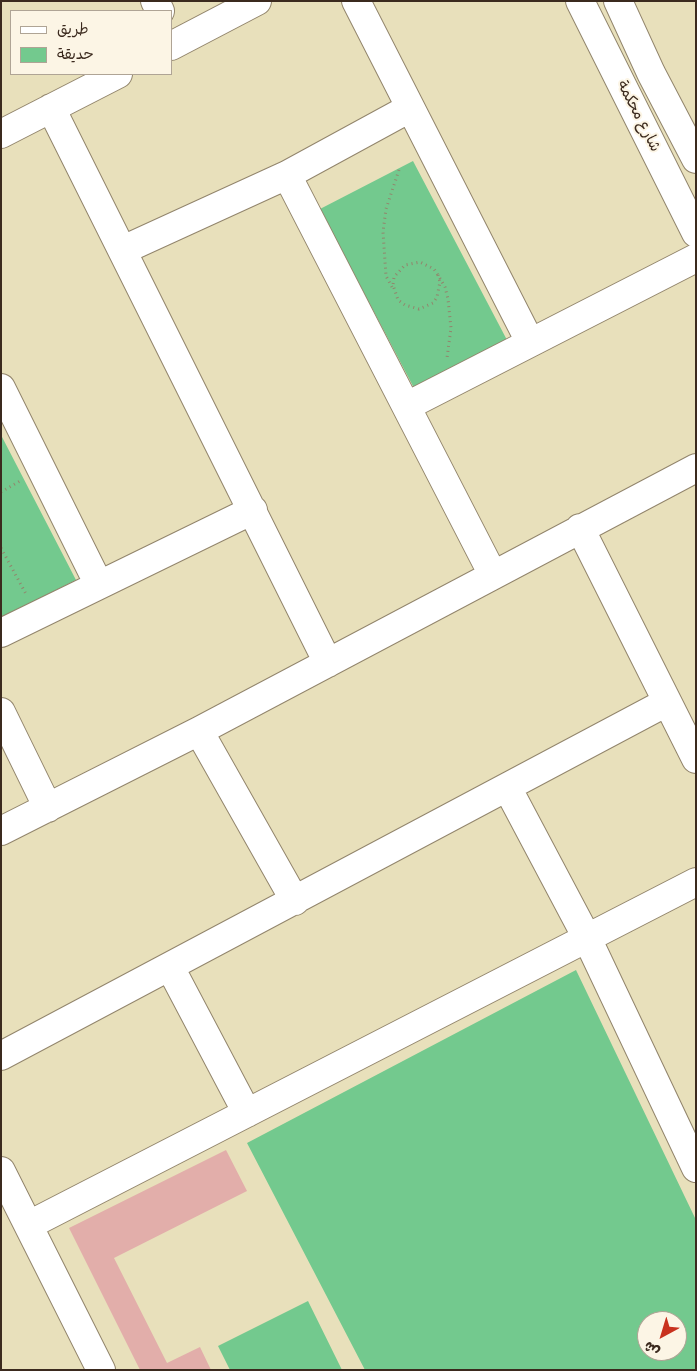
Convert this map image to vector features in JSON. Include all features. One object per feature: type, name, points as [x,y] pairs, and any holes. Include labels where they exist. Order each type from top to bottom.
[{"type":"street","points":[[173,41],[258,1]]},
{"type":"street","points":[[356,1],[530,342]]},
{"type":"street","name":"شارع محكمة","points":[[580,1],[696,233]]},
{"type":"street","points":[[595,32],[609,26],[621,7]]},
{"type":"street","points":[[621,7],[650,73],[696,159]]},
{"type":"street","points":[[622,88],[626,81],[637,73],[650,73]]},
{"type":"street","points":[[1,134],[116,75]]},
{"type":"street","points":[[52,108],[328,662]]},
{"type":"street","points":[[123,250],[287,175],[410,108]]},
{"type":"street","points":[[287,175],[493,575]]},
{"type":"street","points":[[407,406],[696,258]]},
{"type":"street","points":[[1,388],[99,585]]},
{"type":"street","points":[[1,831],[199,731],[696,468]]},
{"type":"street","points":[[1,632],[253,510]]},
{"type":"street","points":[[580,528],[696,758]]},
{"type":"street","points":[[1,1056],[667,702]]},
{"type":"street","points":[[1,712],[48,808]]},
{"type":"street","points":[[199,731],[295,901]]},
{"type":"street","points":[[507,788],[587,938],[690,1141],[696,1168]]},
{"type":"street","points":[[28,1225],[696,882]]},
{"type":"street","points":[[170,967],[247,1113]]},
{"type":"street","points":[[1,1171],[101,1370]]},
{"type":"path","points":[[400,167],[386,209],[382,232],[386,276],[404,305],[419,309],[426,307],[437,297],[440,282],[438,275]]},
{"type":"path","points":[[395,293],[394,277],[404,265],[420,262],[428,264],[438,275],[445,287],[451,328],[444,367]]},
{"type":"path","points":[[1,492],[24,479]]},
{"type":"path","points":[[1,548],[37,615]]},
{"type":"green space","points":[[413,161],[518,361],[425,409],[320,209]]},
{"type":"green space","points":[[1,435],[76,580],[1,618]]},
{"type":"green space","points":[[576,970],[696,1220],[696,1370],[365,1370],[247,1143]]},
{"type":"green space","points":[[308,1301],[342,1370],[230,1370],[218,1346]]},
{"type":"building","points":[[226,1150],[247,1191],[114,1258],[167,1363],[200,1347],[211,1370],[140,1370],[69,1228]]}]
